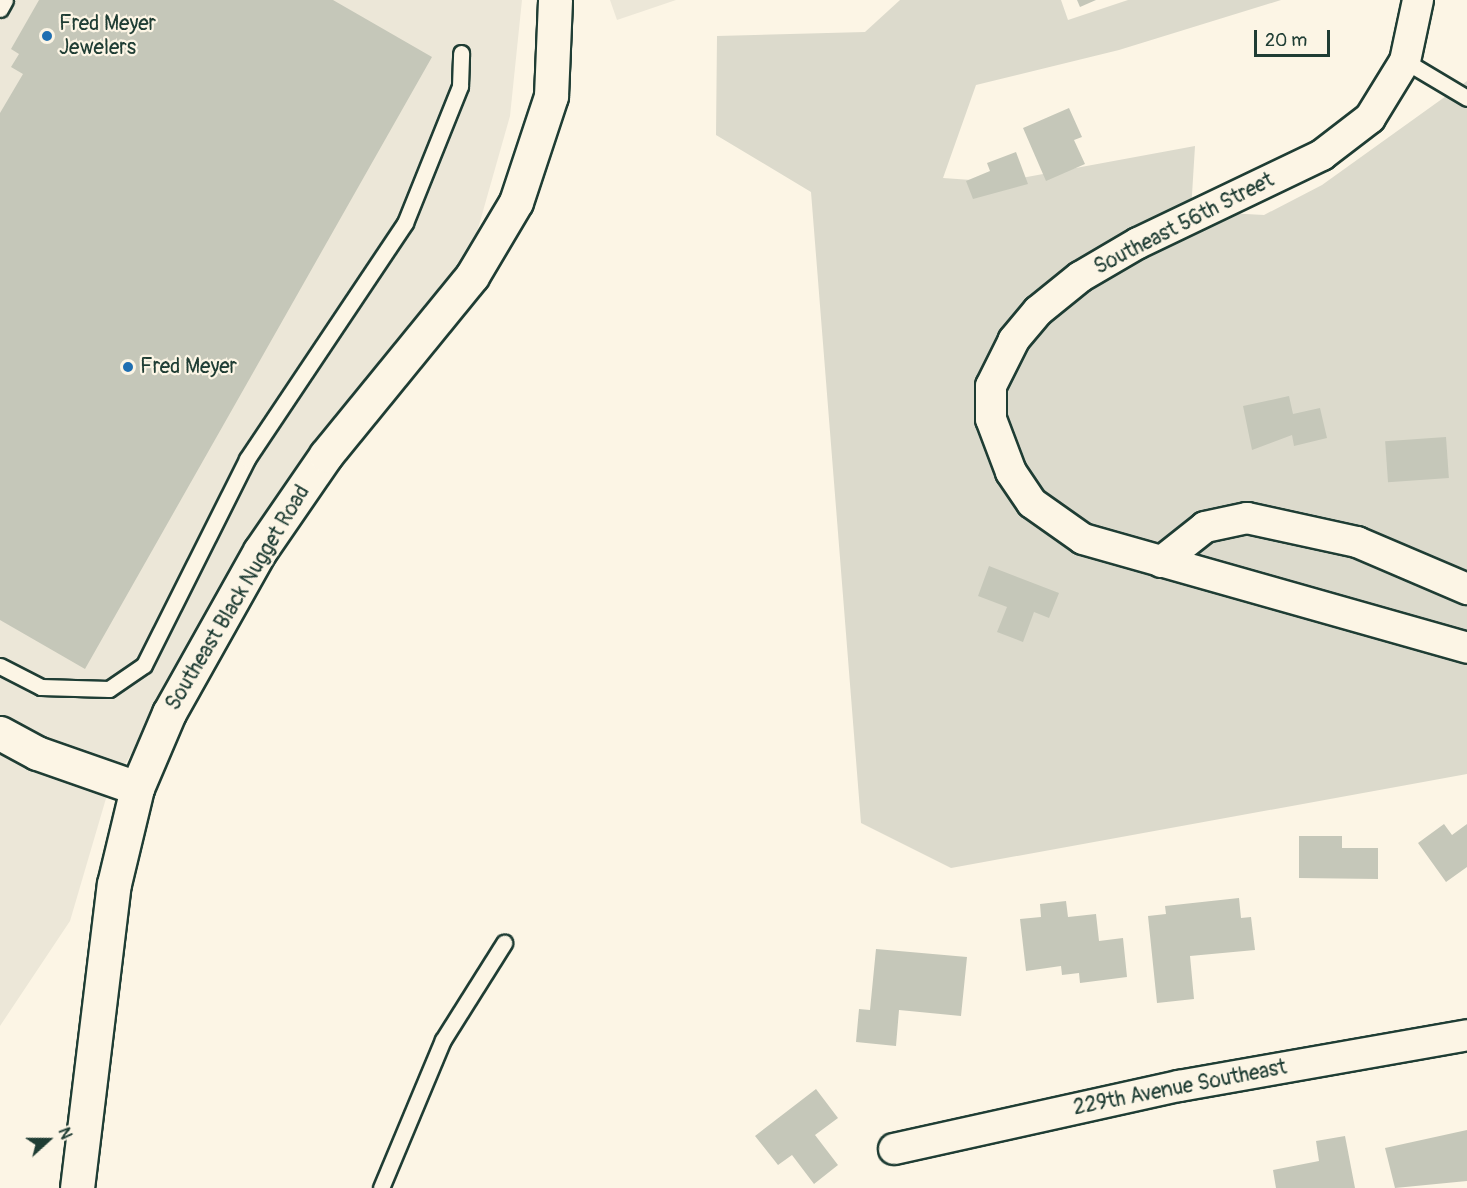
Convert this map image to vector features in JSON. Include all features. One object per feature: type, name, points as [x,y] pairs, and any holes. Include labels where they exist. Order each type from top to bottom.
[{"type":"street","name":"Southeast Black Nugget Road","points":[[77,1188],[114,884],[137,788],[169,713],[272,534],[332,447],[472,276],[516,202],[551,96],[555,0]]},
{"type":"street","name":"Southeast 56th Street","points":[[1418,0],[1405,61],[1386,99],[1350,136],[1080,277],[1038,311],[1014,340],[991,386],[991,419],[999,445],[1032,503],[1083,539],[1467,648]]},
{"type":"street","points":[[1161,562],[1205,527],[1247,518],[1357,542],[1467,589]]},
{"type":"street","points":[[0,733],[37,753],[137,788]]},
{"type":"street","name":"229th Avenue Southeast","points":[[894,1149],[1179,1086],[1467,1035]]},
{"type":"lane","points":[[0,9],[5,0]]},
{"type":"lane","points":[[0,666],[41,687],[109,689],[144,664],[247,459],[405,223],[460,86],[461,53]]},
{"type":"lane","points":[[1405,61],[1467,98]]},
{"type":"lane","points":[[381,1188],[443,1040],[504,943]]},
{"type":"shaded area","points":[[0,0],[522,0],[510,116],[466,271],[266,524],[107,795],[70,921],[0,1026]]},
{"type":"shaded area","points":[[610,0],[676,0],[617,20]]},
{"type":"shaded area","points":[[900,0],[1061,0],[1068,20],[1128,0],[1281,0],[1119,50],[976,85],[943,178],[1000,182],[1195,146],[1191,211],[1264,215],[1322,185],[1467,81],[1467,774],[951,868],[861,823],[811,192],[716,135],[717,36],[865,32]]},
{"type":"building","name":"Fred Meyer","points":[[39,0],[333,0],[432,57],[85,669],[0,620],[0,113],[23,74],[11,67],[19,54],[11,49]]},
{"type":"building","points":[[1077,0],[1096,0],[1080,7]]},
{"type":"building","points":[[1069,108],[1082,137],[1074,140],[1085,164],[1046,181],[1023,128]]},
{"type":"building","points":[[1016,152],[1028,184],[973,199],[966,181],[990,171],[987,163]]},
{"type":"building","points":[[1289,396],[1293,414],[1320,408],[1327,438],[1294,446],[1292,435],[1252,450],[1243,406]]},
{"type":"building","points":[[1446,437],[1449,478],[1388,482],[1385,441]]},
{"type":"building","points":[[989,566],[1059,593],[1049,618],[1034,612],[1023,642],[997,632],[1007,607],[978,596]]},
{"type":"building","points":[[1444,824],[1452,835],[1467,824],[1467,867],[1446,882],[1418,843]]},
{"type":"building","points":[[1299,836],[1342,836],[1342,848],[1378,848],[1378,879],[1299,878]]},
{"type":"building","points":[[1239,898],[1241,918],[1251,917],[1255,950],[1190,956],[1194,999],[1157,1003],[1148,916],[1166,914],[1165,906]]},
{"type":"building","points":[[1066,901],[1068,917],[1096,914],[1099,941],[1123,938],[1127,977],[1080,983],[1079,973],[1062,975],[1061,966],[1026,971],[1020,919],[1041,917],[1040,904]]},
{"type":"building","points":[[876,949],[967,957],[961,1016],[899,1010],[896,1046],[856,1042],[859,1009],[870,1010]]},
{"type":"building","points":[[816,1089],[838,1118],[815,1135],[838,1165],[814,1184],[792,1155],[778,1165],[755,1136]]},
{"type":"building","points":[[1467,1130],[1467,1181],[1395,1188],[1385,1148]]},
{"type":"building","points":[[1345,1136],[1355,1188],[1276,1188],[1273,1170],[1319,1161],[1316,1141]]},
{"type":"place","name":"Fred Meyer Jewelers","points":[[47,36]]},
{"type":"place","name":"Fred Meyer","points":[[128,367]]}]
